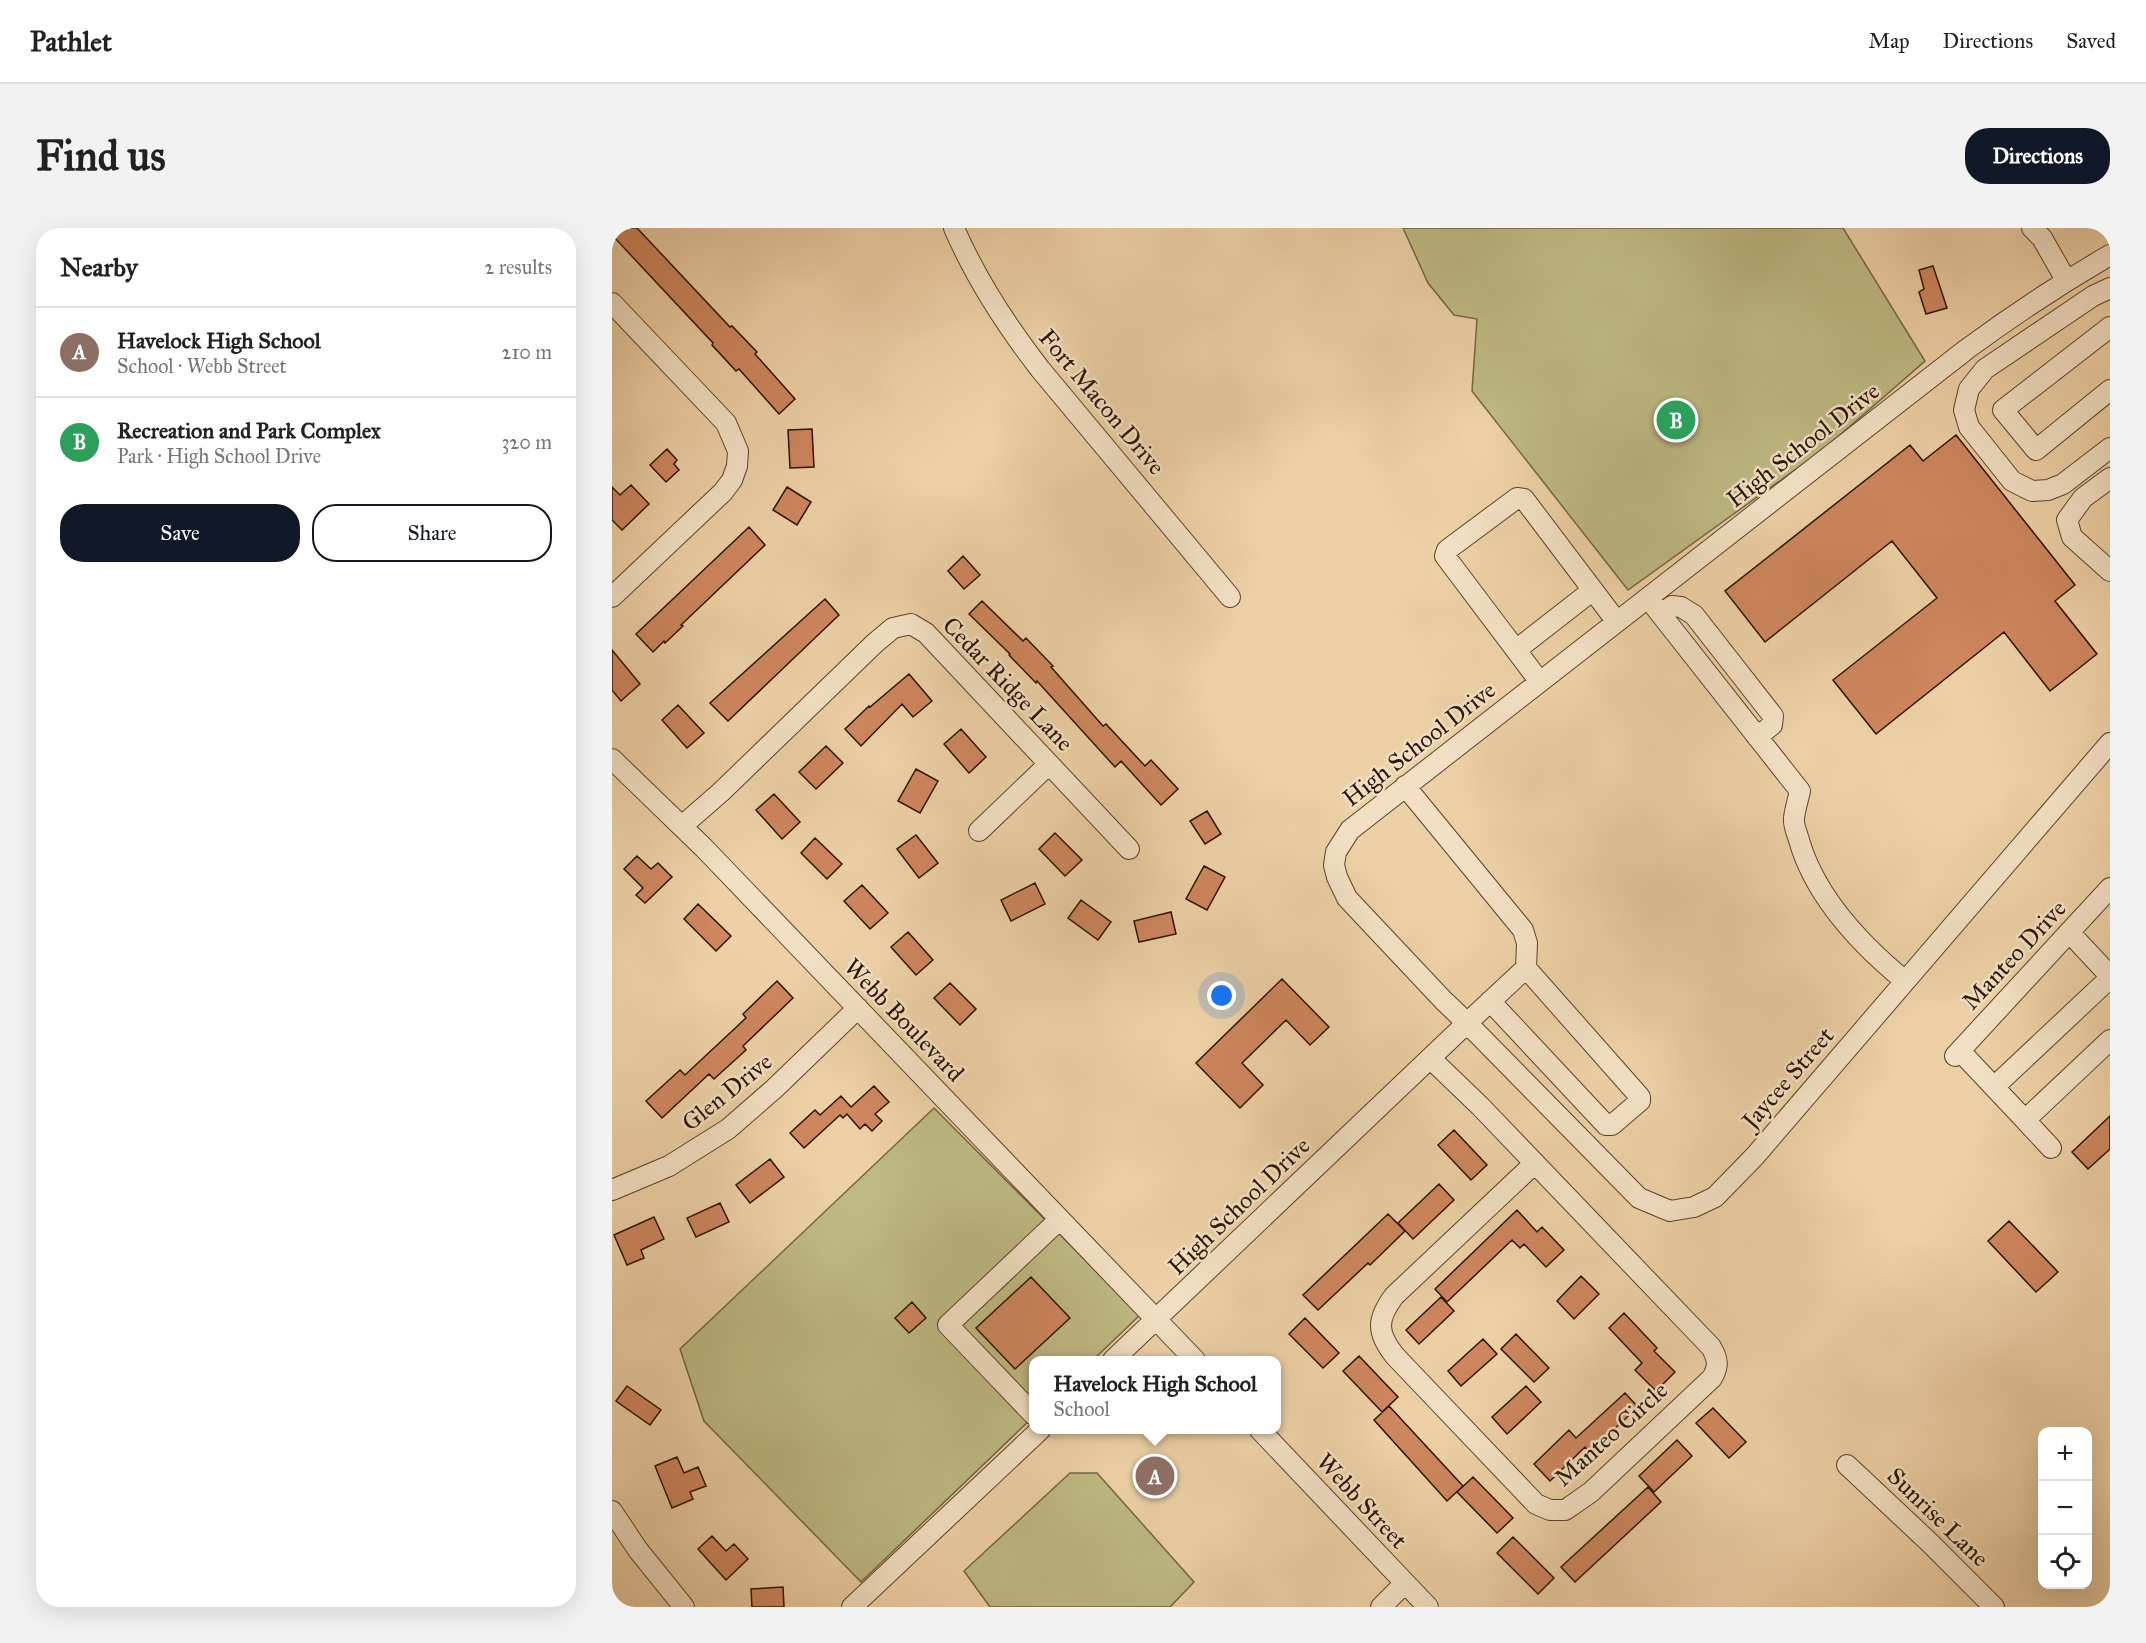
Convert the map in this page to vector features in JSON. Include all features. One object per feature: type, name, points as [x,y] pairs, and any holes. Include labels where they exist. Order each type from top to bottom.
[{"type":"street","name":"Fort Macon Drive","points":[[954,228],[965,254],[1013,335],[1230,597]]},
{"type":"street","points":[[2032,228],[2042,238],[2066,280]]},
{"type":"street","name":"High School Drive","points":[[1117,1356],[1467,1023],[1347,898],[1336,877],[1334,865],[1336,852],[1350,830],[1967,349],[2066,280],[2110,255]]},
{"type":"street","points":[[2110,288],[2094,296],[1984,369],[1969,389],[1964,410],[1970,426],[2013,481],[2032,491],[2048,490],[2063,484],[2110,448]]},
{"type":"street","points":[[612,303],[726,423],[738,451],[738,466],[723,492],[612,597]]},
{"type":"street","points":[[2110,327],[2003,410],[2037,450],[2110,390]]},
{"type":"street","points":[[2110,478],[2083,498],[2067,520],[2072,537],[2110,571]]},
{"type":"street","points":[[1540,682],[1445,556],[1447,550],[1517,498],[1524,499],[1617,622]]},
{"type":"street","points":[[1516,650],[1593,590]]},
{"type":"street","points":[[1648,598],[1800,791],[1793,819],[1803,854],[1816,883],[1829,903],[1887,966],[1905,981]]},
{"type":"street","name":"Cedar Ridge Lane","points":[[682,826],[722,792],[875,643],[893,628],[911,624],[926,633],[1129,849]]},
{"type":"street","name":"Jaycee Street","points":[[1467,1023],[1639,1198],[1670,1211],[1694,1207],[1715,1197],[1755,1156],[2110,743]]},
{"type":"street","name":"Webb Boulevard","points":[[612,759],[682,826],[1156,1320]]},
{"type":"street","points":[[979,831],[1050,764]]},
{"type":"street","points":[[1405,786],[1523,930],[1527,944],[1526,968],[1640,1097],[1640,1101],[1612,1125],[1606,1125],[1490,1001]]},
{"type":"street","name":"Manteo Drive","points":[[1994,1087],[1957,1053],[2110,888]]},
{"type":"street","points":[[2051,1148],[1994,1087],[2110,977],[2069,932]]},
{"type":"street","points":[[1467,1023],[1526,968]]},
{"type":"street","name":"Glen Drive","points":[[612,1190],[669,1166],[728,1129],[774,1089],[858,1008]]},
{"type":"street","points":[[2025,1120],[2110,1040]]},
{"type":"street","name":"Manteo Circle","points":[[1430,1058],[1480,1106],[1535,1163],[1711,1347],[1718,1363],[1712,1378],[1591,1492],[1565,1510],[1550,1510],[1536,1504],[1395,1356],[1387,1346],[1380,1326],[1382,1315],[1394,1296],[1535,1163]]},
{"type":"street","points":[[1029,1410],[948,1325],[1060,1219]]},
{"type":"street","points":[[1156,1320],[1191,1356]]},
{"type":"street","points":[[852,1607],[1036,1434]]},
{"type":"street","name":"Webb Street","points":[[1264,1434],[1428,1607]]},
{"type":"street","name":"Sunrise Lane","points":[[1846,1465],[1930,1543],[1994,1607]]},
{"type":"street","points":[[612,1511],[638,1550],[684,1607]]},
{"type":"street","points":[[1381,1607],[1405,1583]]},
{"type":"shaded area","points":[[1403,228],[1843,228],[1925,361],[1824,449],[1628,590],[1472,391],[1477,319],[1454,315],[1428,283]]},
{"type":"shaded area","points":[[934,1108],[1140,1315],[1097,1356],[1029,1356],[1029,1421],[861,1582],[704,1421],[680,1349]]},
{"type":"shaded area","points":[[1070,1473],[1097,1473],[1194,1582],[1170,1607],[990,1607],[964,1571]]},
{"type":"building","points":[[612,228],[637,228],[730,327],[732,326],[757,352],[755,354],[795,399],[779,414],[739,369],[736,371],[712,345],[713,343],[612,235]]},
{"type":"building","points":[[1933,266],[1947,308],[1926,314],[1919,292],[1924,289],[1919,270]]},
{"type":"building","points":[[812,429],[814,467],[790,468],[788,430]]},
{"type":"building","points":[[1956,435],[2075,585],[2055,601],[2097,654],[2050,691],[2004,632],[1876,734],[1833,680],[1937,598],[1892,541],[1765,642],[1725,591],[1910,445],[1923,461]]},
{"type":"building","points":[[667,449],[677,460],[674,464],[679,470],[666,482],[650,465]]},
{"type":"building","points":[[631,485],[649,504],[622,530],[612,520],[612,487],[620,495]]},
{"type":"building","points":[[787,487],[811,502],[797,525],[773,510]]},
{"type":"building","points":[[749,527],[765,545],[681,625],[683,626],[653,652],[636,634]]},
{"type":"building","points":[[963,556],[980,575],[964,589],[948,571]]},
{"type":"building","points":[[825,599],[839,615],[728,721],[710,703]]},
{"type":"building","points":[[982,601],[1023,641],[1026,638],[1053,666],[1051,667],[1103,726],[1106,724],[1145,766],[1151,760],[1178,789],[1161,805],[1121,761],[1115,767],[1037,681],[1036,683],[969,614]]},
{"type":"building","points":[[612,650],[640,684],[621,701],[612,690]]},
{"type":"building","points":[[909,674],[932,701],[913,717],[902,704],[861,746],[845,729],[869,706]]},
{"type":"building","points":[[678,705],[704,733],[687,748],[662,720]]},
{"type":"building","points":[[961,729],[986,757],[969,773],[944,744]]},
{"type":"building","points":[[826,746],[843,763],[816,789],[799,772]]},
{"type":"building","points":[[916,769],[938,781],[920,813],[898,801]]},
{"type":"building","points":[[774,794],[800,822],[782,839],[756,810]]},
{"type":"building","points":[[1207,811],[1221,834],[1205,844],[1190,821]]},
{"type":"building","points":[[1055,833],[1082,860],[1065,876],[1039,849]]},
{"type":"building","points":[[916,835],[938,863],[919,878],[897,849]]},
{"type":"building","points":[[815,838],[842,864],[827,879],[801,853]]},
{"type":"building","points":[[637,856],[651,869],[658,863],[672,877],[645,903],[636,895],[643,888],[624,869]]},
{"type":"building","points":[[1204,866],[1225,877],[1207,910],[1186,899]]},
{"type":"building","points":[[1035,883],[1045,904],[1011,921],[1001,900]]},
{"type":"building","points":[[862,885],[888,913],[870,929],[844,901]]},
{"type":"building","points":[[1081,900],[1111,922],[1098,940],[1068,918]]},
{"type":"building","points":[[698,904],[731,936],[716,951],[684,919]]},
{"type":"building","points":[[1171,912],[1176,934],[1139,942],[1134,921]]},
{"type":"building","points":[[908,932],[933,960],[916,975],[891,947]]},
{"type":"building","points":[[1282,979],[1329,1027],[1310,1045],[1286,1020],[1242,1063],[1263,1085],[1240,1108],[1196,1063]]},
{"type":"building","points":[[777,981],[793,998],[743,1046],[746,1050],[714,1079],[709,1074],[662,1118],[646,1101],[680,1070],[685,1075],[746,1018],[743,1014]]},
{"type":"building","points":[[950,983],[976,1009],[960,1025],[934,998]]},
{"type":"building","points":[[874,1086],[889,1102],[875,1114],[882,1121],[872,1131],[865,1124],[860,1129],[847,1114],[843,1118],[840,1115],[804,1148],[790,1133],[815,1110],[820,1115],[841,1096],[851,1107]]},
{"type":"building","points":[[2110,1116],[2110,1149],[2088,1169],[2072,1152]]},
{"type":"building","points":[[1454,1130],[1487,1165],[1471,1180],[1438,1145]]},
{"type":"building","points":[[770,1159],[784,1177],[750,1203],[736,1185]]},
{"type":"building","points":[[1439,1184],[1454,1200],[1413,1239],[1398,1223]]},
{"type":"building","points":[[720,1203],[729,1222],[696,1237],[687,1218]]},
{"type":"building","points":[[1517,1210],[1537,1232],[1542,1227],[1564,1250],[1546,1267],[1524,1244],[1520,1248],[1512,1240],[1447,1302],[1435,1289]]},
{"type":"building","points":[[1388,1214],[1405,1231],[1318,1310],[1303,1295]]},
{"type":"building","points":[[654,1217],[664,1239],[641,1250],[644,1258],[627,1265],[614,1235]]},
{"type":"building","points":[[2009,1221],[2058,1272],[2036,1292],[1988,1241]]},
{"type":"building","points":[[1581,1276],[1599,1294],[1574,1319],[1557,1301]]},
{"type":"building","points":[[1031,1277],[1070,1318],[1015,1369],[976,1328]]},
{"type":"building","points":[[1441,1297],[1454,1311],[1419,1344],[1406,1330]]},
{"type":"building","points":[[912,1302],[926,1318],[909,1333],[895,1318]]},
{"type":"building","points":[[1624,1313],[1657,1348],[1654,1351],[1675,1372],[1656,1391],[1635,1370],[1642,1363],[1609,1328]]},
{"type":"building","points":[[1305,1318],[1339,1353],[1323,1368],[1289,1334]]},
{"type":"building","points":[[1516,1334],[1549,1368],[1534,1382],[1501,1349]]},
{"type":"building","points":[[1483,1339],[1497,1354],[1461,1386],[1448,1371]]},
{"type":"building","points":[[1359,1356],[1398,1397],[1382,1412],[1343,1371]]},
{"type":"building","points":[[627,1386],[661,1410],[650,1425],[616,1401]]},
{"type":"building","points":[[1526,1386],[1541,1402],[1507,1434],[1492,1417]]},
{"type":"building","points":[[1625,1393],[1638,1407],[1590,1452],[1585,1447],[1550,1481],[1534,1464],[1569,1430],[1576,1438]]},
{"type":"building","points":[[1389,1406],[1463,1486],[1447,1501],[1374,1420]]},
{"type":"building","points":[[1713,1408],[1746,1442],[1729,1458],[1696,1423]]},
{"type":"building","points":[[1677,1440],[1692,1456],[1654,1492],[1639,1476]]},
{"type":"building","points":[[677,1457],[684,1473],[698,1467],[706,1486],[690,1492],[693,1499],[672,1508],[655,1466]]},
{"type":"building","points":[[1473,1477],[1513,1518],[1497,1533],[1457,1492]]},
{"type":"building","points":[[1648,1487],[1661,1502],[1575,1582],[1561,1567]]},
{"type":"building","points":[[712,1536],[726,1551],[734,1544],[748,1559],[726,1580],[698,1549]]},
{"type":"building","points":[[1513,1537],[1554,1578],[1538,1594],[1497,1553]]},
{"type":"building","points":[[783,1587],[784,1607],[752,1607],[751,1589]]},
{"type":"place","name":"Recreation and Park Complex","points":[[1676,420]]},
{"type":"place","name":"Havelock High School","points":[[1155,1476]]}]
